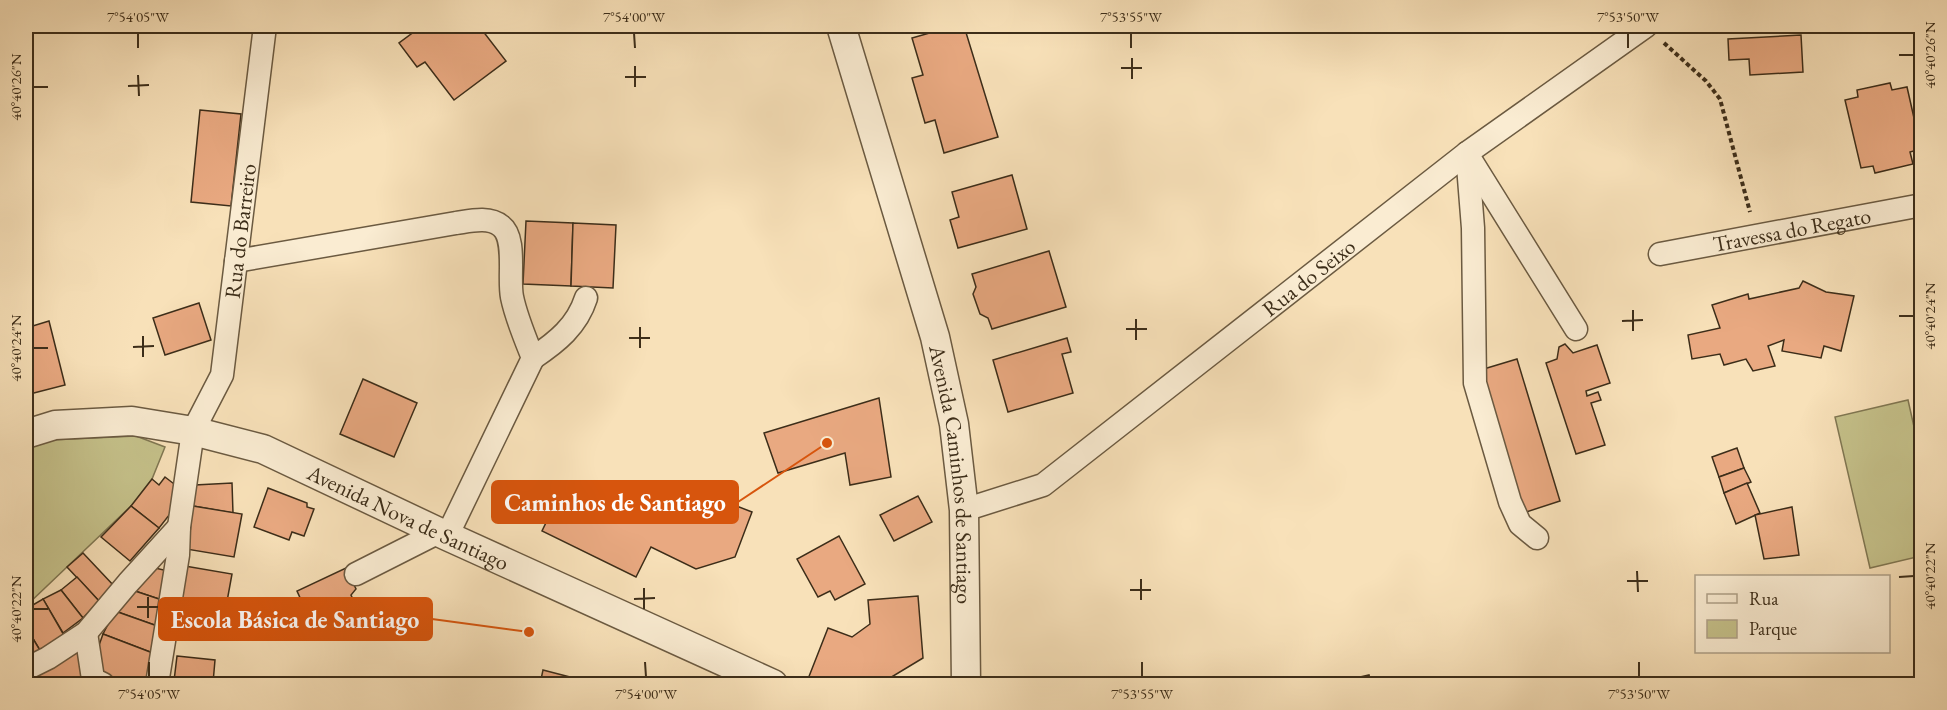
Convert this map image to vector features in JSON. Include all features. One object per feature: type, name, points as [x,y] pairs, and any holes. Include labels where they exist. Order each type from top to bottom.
[{"type":"street","name":"Rua do Barreiro","points":[[157,684],[178,555],[179,527],[193,431],[222,375],[265,26]]},
{"type":"street","name":"Avenida Caminhos de Santiago","points":[[842,26],[935,337],[954,424],[964,510],[966,684]]},
{"type":"street","name":"Rua do Seixo","points":[[964,510],[1042,485],[1467,153],[1646,26]]},
{"type":"street","points":[[1467,153],[1576,329]]},
{"type":"street","points":[[1467,153],[1473,228],[1475,382],[1510,502],[1520,524],[1537,538]]},
{"type":"street","name":"Travessa do Regato","points":[[1660,254],[1922,205]]},
{"type":"street","points":[[236,261],[485,219],[501,226],[511,240],[512,296],[533,358]]},
{"type":"street","points":[[356,573],[443,534],[533,358],[556,343],[581,312],[586,298]]},
{"type":"street","name":"Avenida Nova de Santiago","points":[[26,434],[55,425],[132,421],[193,431],[263,449],[443,534],[773,684]]},
{"type":"street","points":[[26,669],[48,658],[86,633],[179,527]]},
{"type":"street","points":[[86,633],[93,679],[102,684]]},
{"type":"path","points":[[1646,26],[1706,81],[1720,99],[1756,236]]},
{"type":"green space","points":[[1908,400],[1921,458],[1921,556],[1870,568],[1835,417]]},
{"type":"green space","points":[[136,436],[165,447],[152,479],[131,506],[26,606],[26,447],[50,440]]},
{"type":"building","points":[[422,26],[479,26],[506,61],[454,100],[425,62],[417,67],[399,43]]},
{"type":"building","points":[[954,26],[964,26],[998,137],[944,153],[935,120],[925,123],[912,78],[923,75],[912,38]]},
{"type":"building","points":[[1801,35],[1803,72],[1750,75],[1749,59],[1729,60],[1728,39]]},
{"type":"building","points":[[1890,83],[1892,90],[1907,87],[1921,149],[1910,152],[1913,164],[1875,173],[1873,166],[1861,168],[1845,100],[1858,97],[1857,90]]},
{"type":"building","points":[[200,110],[241,114],[231,206],[191,202]]},
{"type":"building","points":[[1012,175],[1027,229],[958,248],[950,220],[959,217],[952,192]]},
{"type":"building","points":[[526,221],[573,223],[571,286],[523,284]]},
{"type":"building","points":[[573,223],[616,225],[613,288],[571,286]]},
{"type":"building","points":[[1049,251],[1066,307],[992,329],[988,318],[980,314],[973,294],[976,287],[972,274]]},
{"type":"building","points":[[1803,281],[1826,292],[1854,296],[1841,351],[1824,346],[1821,358],[1782,351],[1784,340],[1768,346],[1775,366],[1753,371],[1746,359],[1724,365],[1720,354],[1692,359],[1688,335],[1720,328],[1712,305],[1748,294],[1749,299],[1799,288]]},
{"type":"building","points":[[199,303],[211,340],[165,355],[153,318]]},
{"type":"building","points":[[49,321],[65,385],[26,395],[26,328]]},
{"type":"building","points":[[1067,338],[1071,352],[1062,354],[1073,393],[1008,412],[993,360]]},
{"type":"building","points":[[1565,344],[1573,353],[1597,345],[1610,383],[1586,391],[1587,396],[1598,392],[1601,400],[1591,403],[1605,445],[1576,454],[1546,363],[1557,359],[1559,347]]},
{"type":"building","points":[[1517,359],[1560,501],[1520,514],[1477,371]]},
{"type":"building","points":[[363,379],[417,403],[394,457],[340,434]]},
{"type":"building","points":[[879,398],[891,477],[850,485],[845,453],[778,473],[764,433]]},
{"type":"building","points":[[1737,448],[1744,468],[1719,477],[1712,457]]},
{"type":"building","points":[[1744,468],[1751,482],[1724,493],[1719,477]]},
{"type":"building","points":[[165,477],[178,487],[177,505],[159,528],[131,506],[152,479],[159,485]]},
{"type":"building","points":[[675,482],[752,512],[735,557],[696,569],[651,547],[636,577],[542,531],[555,504],[601,489],[664,513]]},
{"type":"building","points":[[232,483],[233,513],[193,506],[195,485]]},
{"type":"building","points":[[1747,483],[1760,513],[1736,524],[1724,493]]},
{"type":"building","points":[[268,488],[307,503],[307,507],[314,509],[304,536],[292,532],[289,540],[254,527]]},
{"type":"building","points":[[918,496],[932,522],[894,541],[880,515]]},
{"type":"building","points":[[131,506],[159,528],[130,561],[101,537]]},
{"type":"building","points":[[193,506],[242,514],[234,557],[186,549]]},
{"type":"building","points":[[1792,507],[1799,555],[1764,559],[1755,515]]},
{"type":"building","points":[[839,536],[865,584],[835,600],[830,591],[818,597],[797,559]]},
{"type":"building","points":[[83,553],[115,587],[99,601],[67,567]]},
{"type":"building","points":[[179,565],[232,574],[224,618],[172,609]]},
{"type":"building","points":[[147,566],[172,572],[168,602],[129,589]]},
{"type":"building","points":[[346,568],[356,589],[351,595],[361,617],[318,637],[297,591]]},
{"type":"building","points":[[77,577],[99,601],[83,618],[61,590]]},
{"type":"building","points":[[129,589],[168,602],[163,628],[115,611]]},
{"type":"building","points":[[61,590],[83,618],[63,633],[43,599]]},
{"type":"building","points":[[918,596],[923,658],[880,684],[822,684],[808,679],[828,628],[852,637],[870,624],[868,600]]},
{"type":"building","points":[[43,599],[66,639],[41,652],[26,627],[26,609]]},
{"type":"building","points":[[115,611],[163,628],[158,655],[103,634]]},
{"type":"building","points":[[26,627],[41,652],[26,661]]},
{"type":"building","points":[[103,634],[158,655],[152,684],[125,684],[95,675],[97,651]]},
{"type":"building","points":[[86,650],[90,684],[32,681],[31,677],[64,657]]},
{"type":"building","points":[[177,656],[215,660],[213,683],[174,681]]},
{"type":"building","points":[[543,670],[597,684],[540,684]]},
{"type":"building","points":[[1369,675],[1371,684],[1330,684]]},
{"type":"building","points":[[602,679],[624,684],[600,684]]},
{"type":"building","points":[[32,681],[62,681],[62,684],[32,684]]},
{"type":"building","points":[[163,681],[221,683],[162,684]]},
{"type":"building","points":[[281,681],[311,681],[311,684],[281,684]]},
{"type":"place","name":"Caminhos de Santiago","points":[[827,443]]},
{"type":"place","name":"Escola Básica de Santiago","points":[[529,632]]}]
